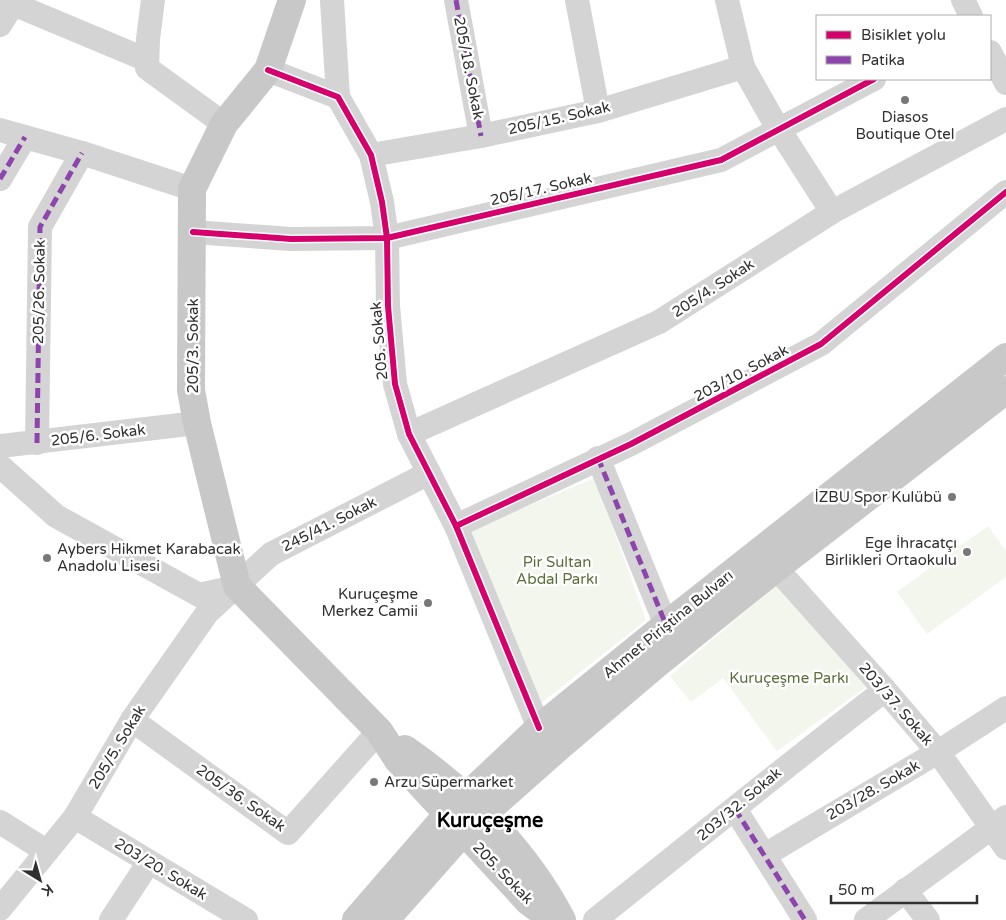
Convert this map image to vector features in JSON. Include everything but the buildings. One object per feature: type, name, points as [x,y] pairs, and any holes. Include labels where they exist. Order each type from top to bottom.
[{"type":"main road","points":[[192,189],[224,124],[268,70],[292,0]]},
{"type":"main road","name":"205/3. Sokak","points":[[192,189],[191,390],[197,423],[237,586]]},
{"type":"main road","name":"Ahmet Piriştina Bulvarı","points":[[385,920],[465,814],[539,728],[666,624],[1006,357]]},
{"type":"main road","name":"Ahmet Piriştina Bulvarı","points":[[356,920],[465,814],[776,568],[1006,390]]},
{"type":"main road","points":[[237,586],[379,731],[445,779],[465,814]]},
{"type":"main road","name":"205. Sokak","points":[[465,814],[528,902],[554,920]]},
{"type":"main road","name":"205. Sokak","points":[[465,814],[546,891],[562,920]]},
{"type":"street","points":[[147,64],[153,0]]},
{"type":"street","points":[[268,70],[338,97],[332,0]]},
{"type":"street","name":"205/18. Sokak","points":[[456,0],[481,136]]},
{"type":"street","points":[[577,0],[598,111]]},
{"type":"street","points":[[727,0],[744,67],[780,130],[832,212]]},
{"type":"street","points":[[963,0],[971,15]]},
{"type":"street","points":[[0,25],[13,2],[147,64],[224,124]]},
{"type":"street","points":[[991,54],[1006,83]]},
{"type":"street","name":"205/15. Sokak","points":[[371,155],[481,136],[598,111],[744,67]]},
{"type":"street","name":"205/17. Sokak","points":[[193,232],[291,239],[387,238],[721,160],[872,80]]},
{"type":"street","name":"205. Sokak","points":[[338,97],[371,155],[382,202],[387,238],[388,306],[395,384],[408,434],[456,526],[539,728]]},
{"type":"street","name":"205/4. Sokak","points":[[408,434],[659,322],[832,212],[1006,119]]},
{"type":"street","points":[[0,130],[82,153],[192,189]]},
{"type":"street","points":[[0,179],[25,137]]},
{"type":"street","name":"205/26. Sokak","points":[[37,443],[40,227],[82,153]]},
{"type":"street","name":"203/10. Sokak","points":[[456,526],[737,390],[821,344],[1006,192]]},
{"type":"street","name":"205/6. Sokak","points":[[0,446],[197,423]]},
{"type":"street","points":[[598,458],[666,624]]},
{"type":"street","points":[[0,466],[56,516],[199,595],[237,586]]},
{"type":"street","name":"245/41. Sokak","points":[[237,586],[271,554],[429,473]]},
{"type":"street","name":"203/37. Sokak","points":[[776,568],[885,690],[998,822],[1006,848]]},
{"type":"street","name":"205/5. Sokak","points":[[0,909],[75,818],[132,720],[207,613],[237,586]]},
{"type":"street","name":"203/32. Sokak","points":[[595,920],[735,809],[778,772],[885,690]]},
{"type":"street","name":"203/28. Sokak","points":[[765,854],[938,752],[1006,708]]},
{"type":"street","name":"205/36. Sokak","points":[[132,720],[288,833],[379,731]]},
{"type":"street","points":[[735,809],[765,854],[804,920]]},
{"type":"street","name":"203/20. Sokak","points":[[75,818],[242,919]]},
{"type":"street","points":[[0,822],[46,851]]},
{"type":"street","points":[[866,920],[998,822]]},
{"type":"street","points":[[111,920],[149,862]]},
{"type":"street","points":[[905,890],[928,920]]},
{"type":"green space","name":"Pir Sultan Abdal Parkı","points":[[595,478],[646,620],[540,704],[470,530]]},
{"type":"green space","points":[[988,526],[1006,551],[1006,577],[927,634],[897,592]]},
{"type":"green space","name":"Kuruçeşme Parkı","points":[[777,584],[866,687],[777,751],[723,678],[691,702],[670,676]]},
{"type":"marked path","points":[[456,0],[481,136]]},
{"type":"marked path","points":[[0,179],[25,137]]},
{"type":"marked path","points":[[37,443],[40,227],[82,153]]},
{"type":"marked path","points":[[598,458],[666,625]]},
{"type":"marked path","points":[[735,809],[805,920]]},
{"type":"cycle path","points":[[268,70],[338,97],[371,155],[382,202],[387,238],[388,306],[395,384],[409,434],[456,526],[539,728]]},
{"type":"cycle path","points":[[193,232],[291,239],[387,238],[721,160],[872,80]]},
{"type":"cycle path","points":[[456,526],[631,444],[821,344],[1006,192]]},
{"type":"place","name":"Diasos Boutique Otel","points":[[905,100]]},
{"type":"place","name":"İZBU Spor Kulübü","points":[[952,497]]},
{"type":"place","name":"Ege İhracatçı Birlikleri Ortaokulu","points":[[967,552]]},
{"type":"place","name":"Aybers Hikmet Karabacak Anadolu Lisesi","points":[[47,558]]},
{"type":"place","name":"Kuruçeşme Merkez Camii","points":[[428,603]]},
{"type":"place","name":"Arzu Süpermarket","points":[[374,782]]},
{"type":"district","name":"Kuruçeşme","points":[[490,820]]}]
